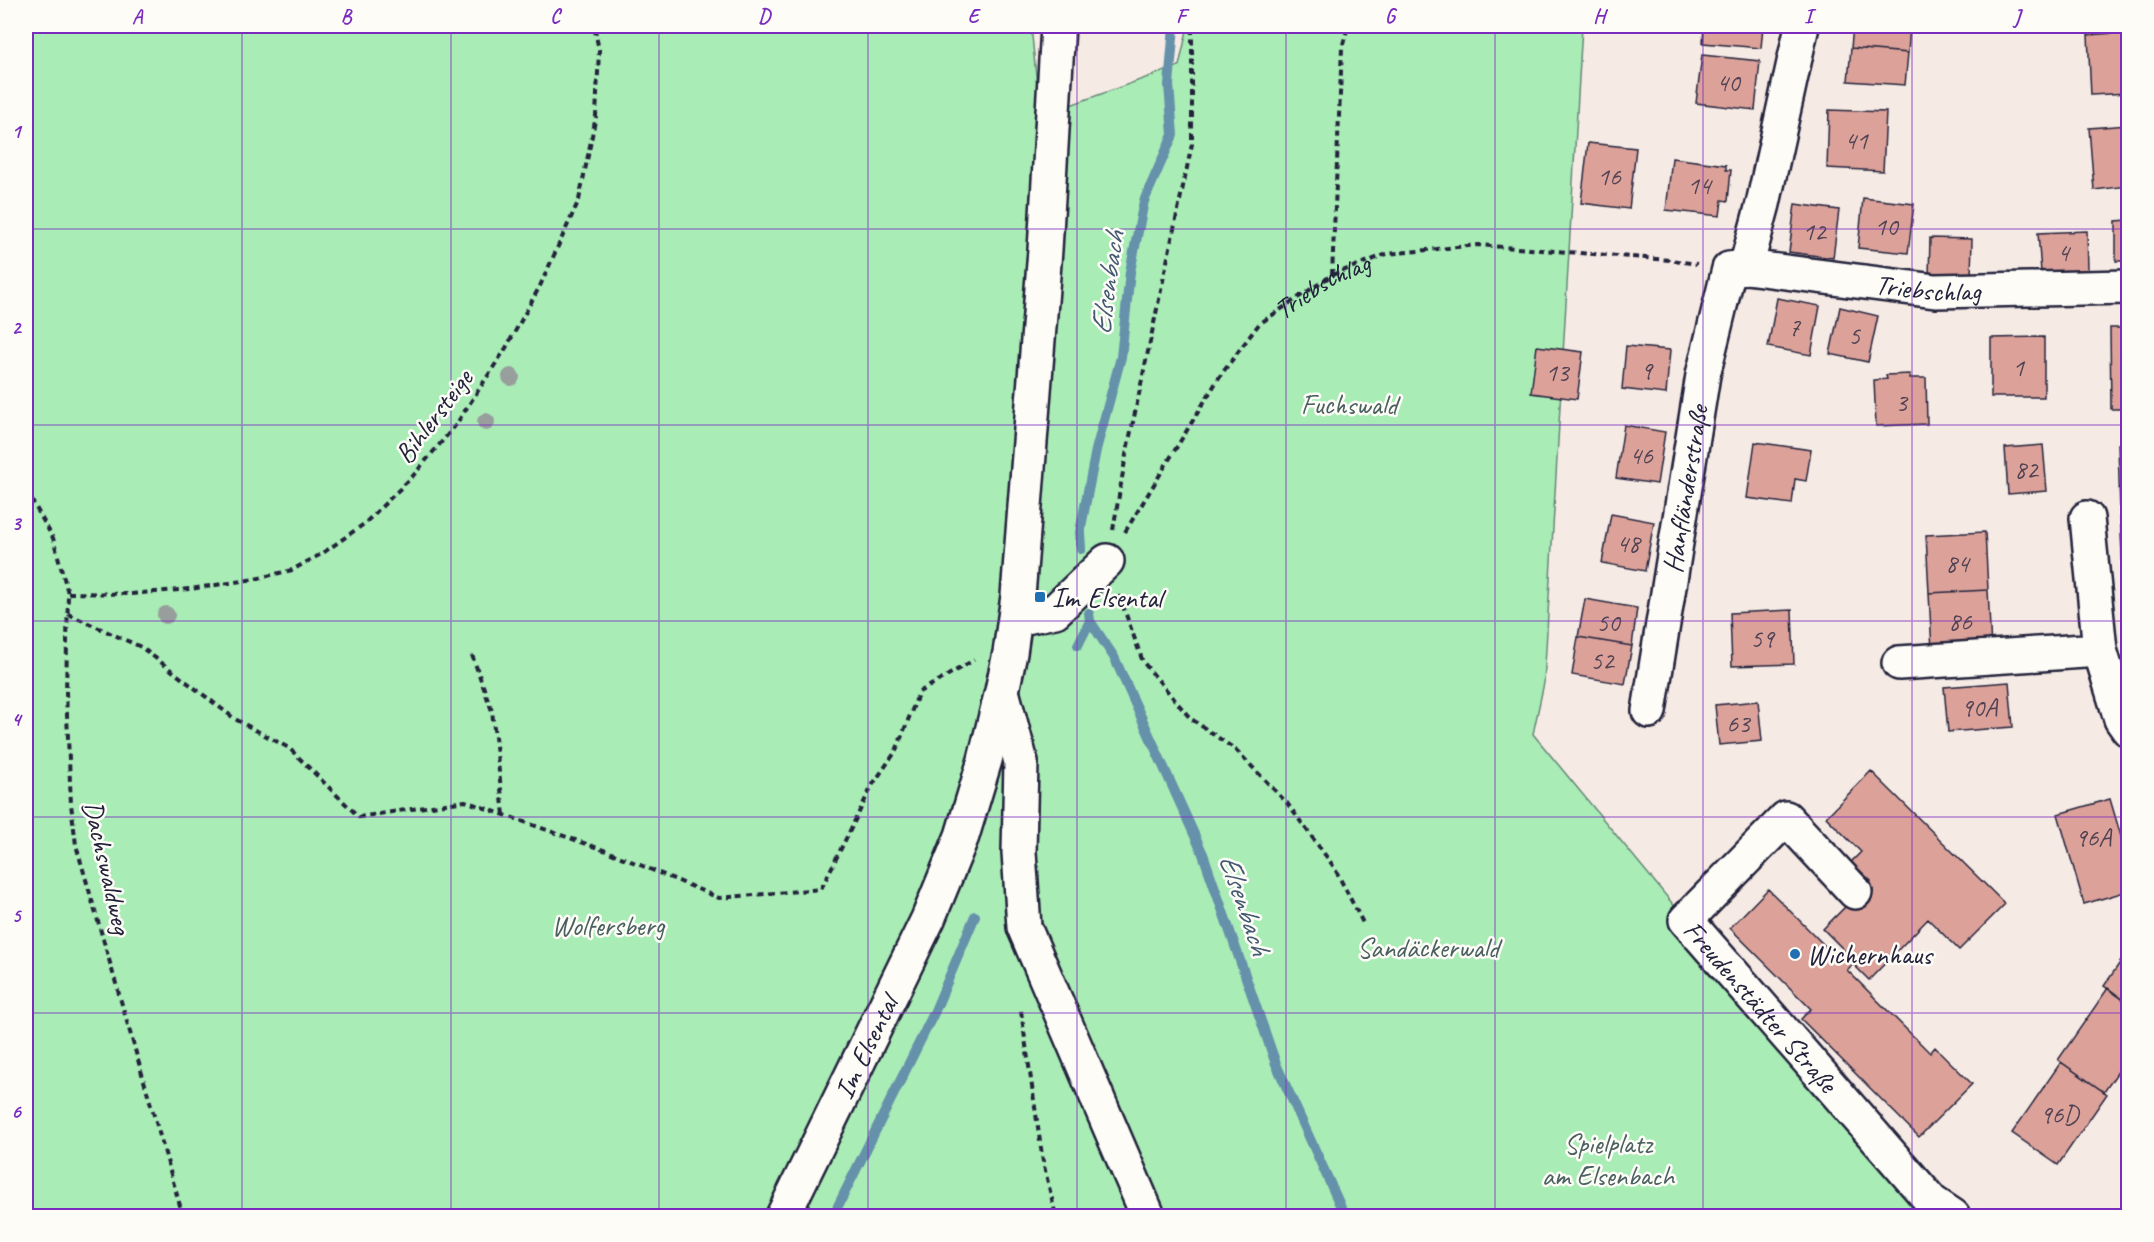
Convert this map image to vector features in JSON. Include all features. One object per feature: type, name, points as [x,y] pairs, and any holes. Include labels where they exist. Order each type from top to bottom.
[{"type":"street","name":"Im Elsental","points":[[783,1216],[928,919],[962,836],[985,760],[1002,691],[1016,619],[1045,250],[1058,26]]},
{"type":"street","name":"Hanfländerstraße","points":[[1649,711],[1703,375],[1737,268],[1762,204],[1802,26]]},
{"type":"street","name":"Triebschlag","points":[[1737,268],[1935,291],[2128,287]]},
{"type":"street","points":[[2087,518],[2100,650],[2121,719],[2128,729]]},
{"type":"street","points":[[1016,619],[1055,611],[1107,561]]},
{"type":"street","points":[[1899,663],[2100,650]]},
{"type":"street","points":[[1002,691],[1021,762],[1019,852],[1024,927],[1148,1216]]},
{"type":"street","name":"Freudenstädter Straße","points":[[1855,892],[1786,818],[1686,920],[1932,1202],[1953,1216]]},
{"type":"path","name":"Bihlersteige","points":[[68,593],[131,594],[190,589],[255,579],[292,570],[323,553],[364,524],[412,477],[455,426],[506,348],[540,286],[579,200],[596,116],[598,50],[594,26]]},
{"type":"path","points":[[1192,26],[1192,144],[1126,455],[1107,561],[1143,662],[1190,718],[1236,750],[1287,803],[1334,867],[1363,923]]},
{"type":"path","points":[[1332,274],[1342,48],[1348,26]]},
{"type":"path","name":"Triebschlag","points":[[1107,561],[1220,376],[1259,324],[1332,274],[1387,254],[1478,245],[1670,260]]},
{"type":"path","name":"Dachswaldweg","points":[[26,490],[53,538],[68,593],[66,693],[71,804],[76,845],[183,1216]]},
{"type":"path","points":[[68,614],[141,647],[235,719],[289,748],[359,817],[465,801],[609,852],[720,898],[821,889],[873,784],[896,751],[919,692],[976,659],[1010,653]]},
{"type":"path","points":[[472,655],[492,711],[504,815]]},
{"type":"path","points":[[1021,1008],[1042,1162],[1056,1216]]},
{"type":"green space","points":[[26,26],[1031,26],[1040,116],[1179,66],[1188,26],[1582,26],[1544,683],[1533,734],[1686,920],[1932,1202],[1917,1216],[26,1216]]},
{"type":"building","points":[[1704,26],[1763,26],[1761,48],[1703,43]]},
{"type":"building","points":[[1853,26],[1910,26],[1908,53],[1851,48]]},
{"type":"building","points":[[2128,32],[2128,93],[2091,95],[2088,35]]},
{"type":"building","points":[[1851,48],[1908,53],[1905,85],[1848,81]]},
{"type":"building","points":[[1702,55],[1760,61],[1755,110],[1696,103]]},
{"type":"building","points":[[1829,110],[1886,112],[1883,171],[1827,168]]},
{"type":"building","points":[[2128,125],[2128,186],[2094,190],[2089,128]]},
{"type":"building","points":[[1588,143],[1636,148],[1629,209],[1581,203]]},
{"type":"building","points":[[1672,158],[1726,165],[1726,170],[1731,170],[1728,201],[1722,200],[1720,216],[1666,210]]},
{"type":"building","points":[[1863,198],[1914,204],[1908,253],[1858,248]]},
{"type":"building","points":[[1795,204],[1839,210],[1833,258],[1789,252]]},
{"type":"building","points":[[2128,220],[2128,261],[2116,261],[2116,221]]},
{"type":"building","points":[[2087,231],[2088,270],[2041,272],[2038,233]]},
{"type":"building","points":[[1930,238],[1972,239],[1971,278],[1929,277]]},
{"type":"building","points":[[1777,298],[1820,306],[1811,355],[1768,347]]},
{"type":"building","points":[[1840,307],[1878,316],[1868,362],[1830,354]]},
{"type":"building","points":[[2110,328],[2128,328],[2128,409],[2111,409]]},
{"type":"building","points":[[2044,337],[2044,397],[1991,397],[1991,338]]},
{"type":"building","points":[[1537,346],[1583,352],[1577,399],[1531,393]]},
{"type":"building","points":[[1626,346],[1670,350],[1666,394],[1622,389]]},
{"type":"building","points":[[1910,374],[1910,378],[1926,378],[1927,424],[1876,426],[1874,380],[1887,379],[1886,375]]},
{"type":"building","points":[[1624,425],[1665,432],[1657,484],[1616,478]]},
{"type":"building","points":[[1755,442],[1811,450],[1806,481],[1795,479],[1792,504],[1747,498]]},
{"type":"building","points":[[2128,443],[2128,512],[2120,512],[2118,444]]},
{"type":"building","points":[[2043,445],[2047,491],[2008,494],[2005,448]]},
{"type":"building","points":[[2120,512],[2128,512],[2128,575],[2123,575]]},
{"type":"building","points":[[1611,514],[1654,522],[1645,571],[1602,563]]},
{"type":"building","points":[[1985,532],[1988,590],[1929,593],[1926,535]]},
{"type":"building","points":[[1988,590],[1991,648],[1932,651],[1929,593]]},
{"type":"building","points":[[1585,599],[1637,608],[1632,646],[1578,637]]},
{"type":"building","points":[[1792,610],[1794,664],[1732,666],[1730,613]]},
{"type":"building","points":[[1578,637],[1632,646],[1625,684],[1572,675]]},
{"type":"building","points":[[2009,682],[2013,727],[1948,732],[1944,687]]},
{"type":"building","points":[[1758,701],[1762,741],[1719,745],[1715,705]]},
{"type":"building","name":"Wichernhaus","points":[[1871,771],[2005,904],[1959,950],[1928,919],[1869,980],[1853,964],[1847,970],[1930,1053],[1935,1047],[1972,1084],[1919,1137],[1801,1019],[1811,1009],[1730,928],[1768,889],[1837,958],[1845,951],[1823,929],[1871,881],[1851,862],[1861,852],[1826,817]]},
{"type":"building","points":[[2110,799],[2128,860],[2128,891],[2084,904],[2058,814]]},
{"type":"building","points":[[2128,951],[2128,1003],[2104,986]]},
{"type":"building","points":[[2108,988],[2128,1003],[2128,1057],[2104,1092],[2058,1060]]},
{"type":"building","points":[[2061,1062],[2107,1094],[2058,1165],[2012,1133]]},
{"type":"waterway","name":"Elsenbach","points":[[1081,549],[1080,532],[1096,450],[1121,357],[1130,272],[1144,201],[1173,135],[1169,85],[1174,26]]},
{"type":"waterway","name":"Elsenbach","points":[[1089,613],[1090,621],[1114,657],[1203,854],[1276,1064],[1345,1216]]},
{"type":"waterway","points":[[1078,645],[1090,621]]},
{"type":"waterway","points":[[833,1216],[934,1013],[975,916]]},
{"type":"place","name":"Im Elsental","points":[[1040,597]]},
{"type":"place","name":"Wichernhaus","points":[[1795,954]]},
{"type":"park label","name":"Fuchswald","points":[[1349,404]]},
{"type":"park label","name":"Wolfersberg","points":[[608,925]]},
{"type":"park label","name":"Sandäckerwald","points":[[1428,947]]},
{"type":"park label","name":"Spielplatz am Elsenbach","points":[[1608,1159]]}]
